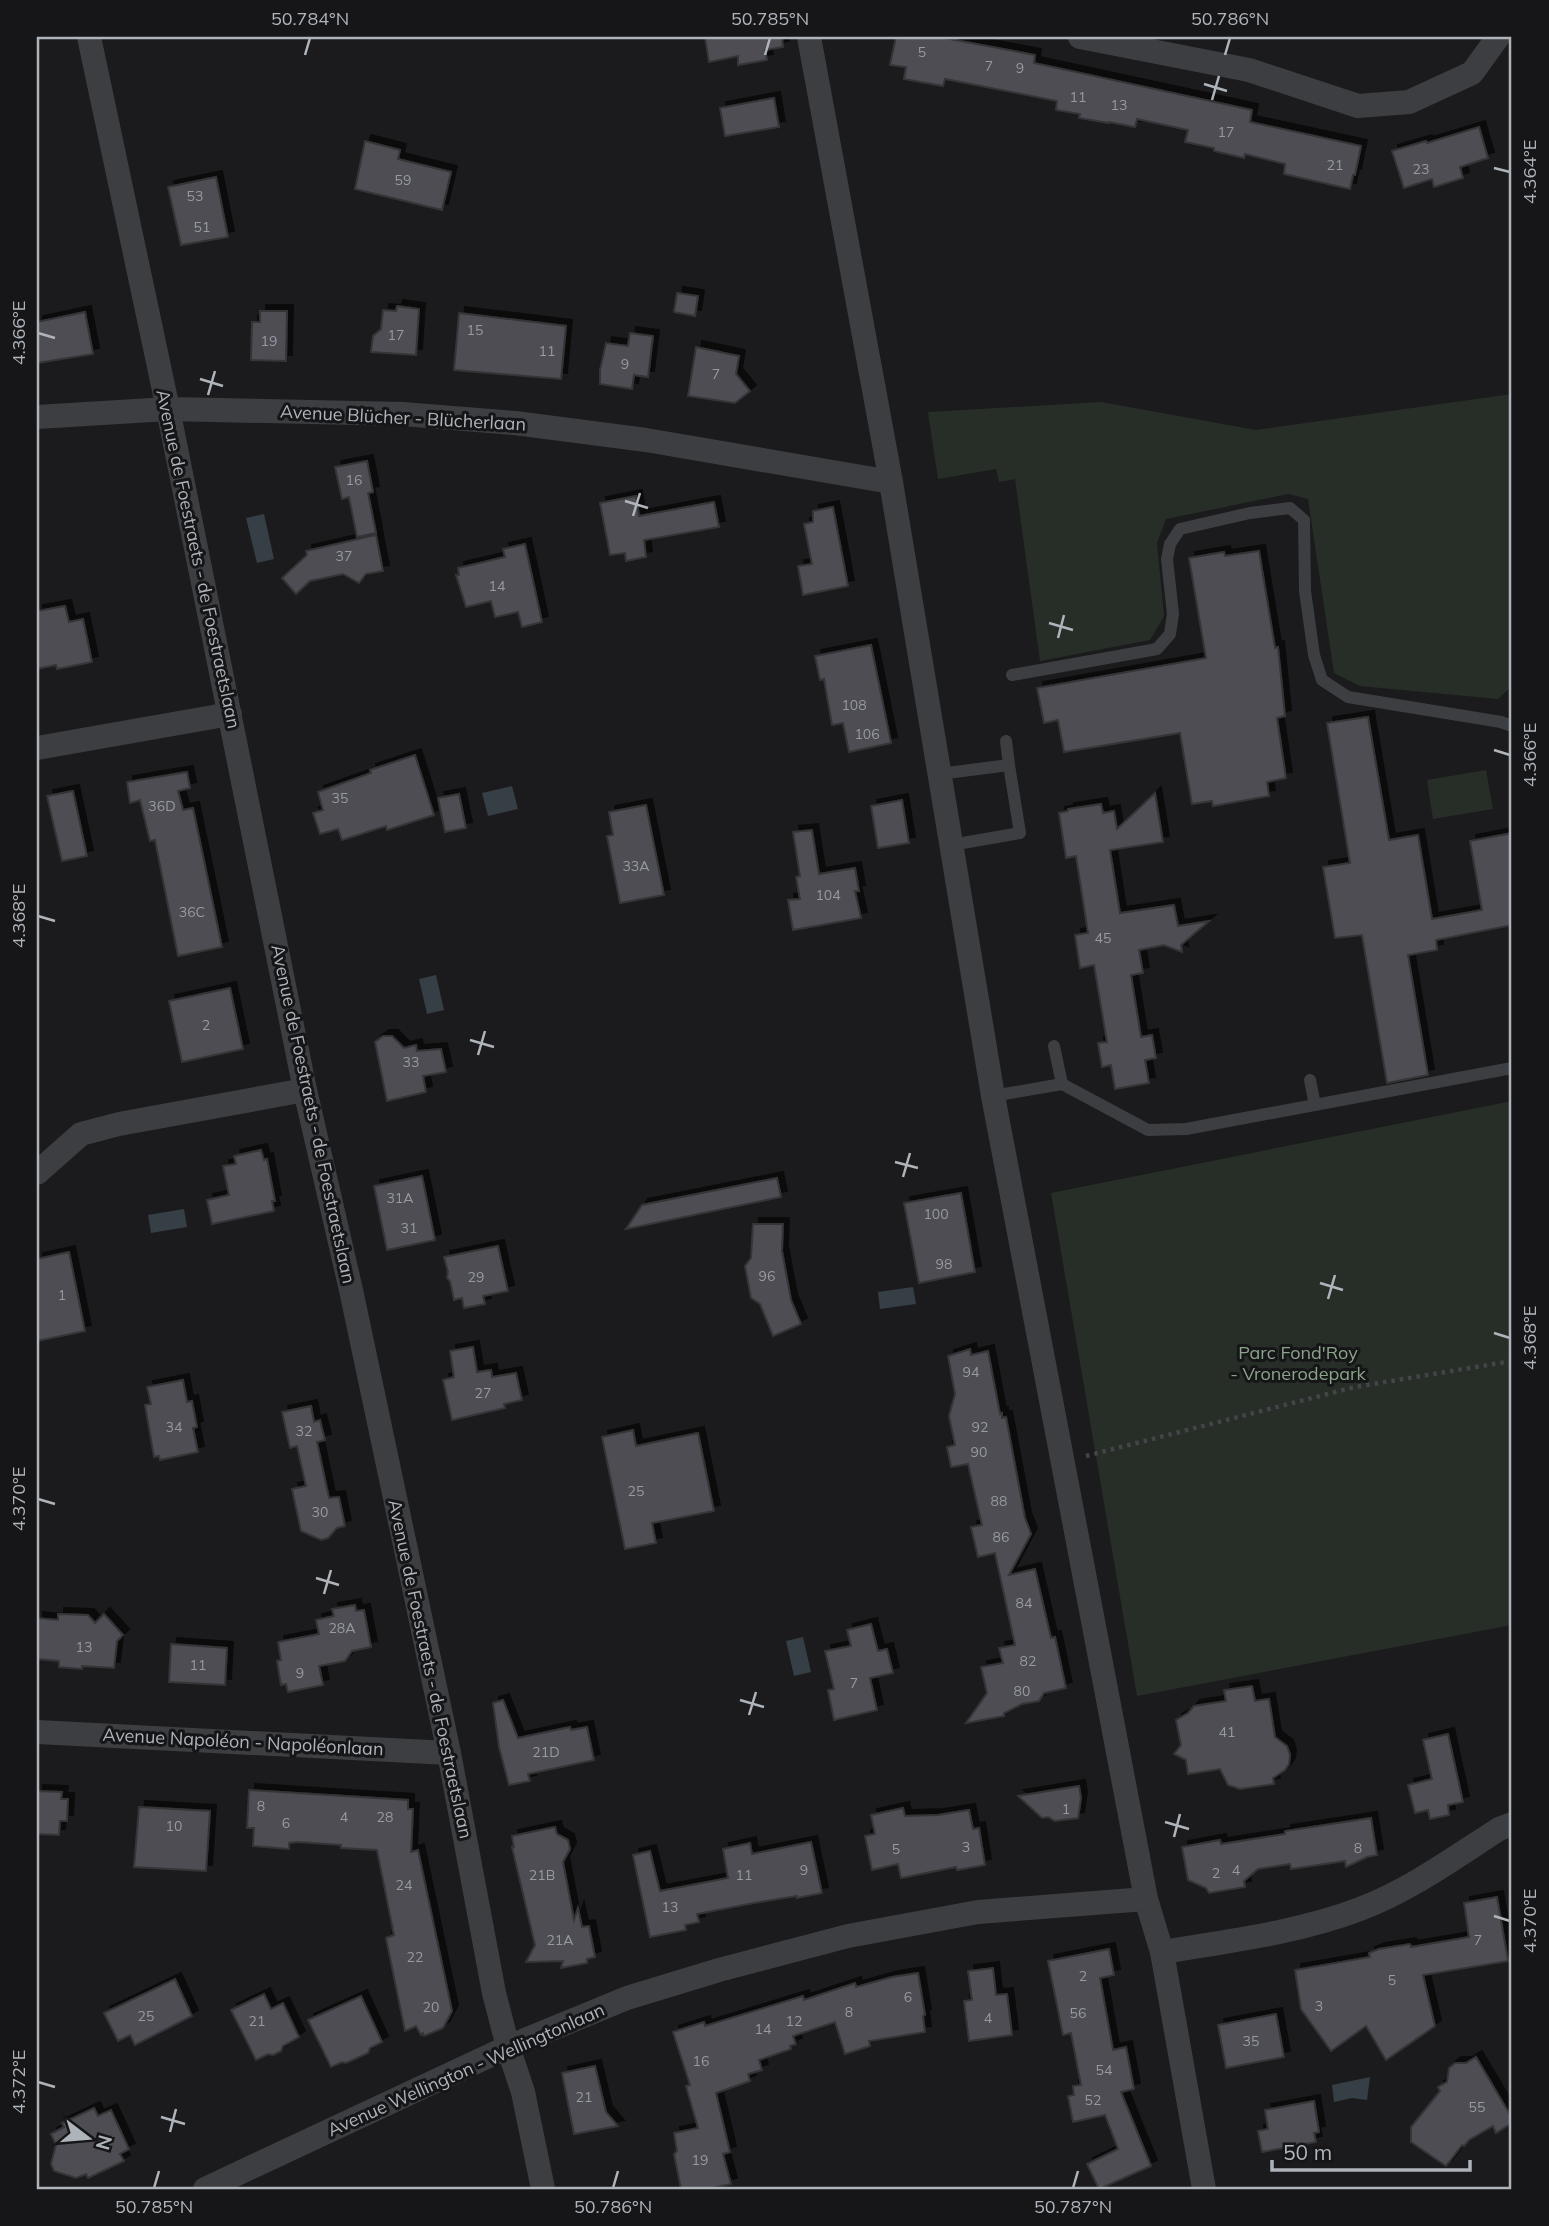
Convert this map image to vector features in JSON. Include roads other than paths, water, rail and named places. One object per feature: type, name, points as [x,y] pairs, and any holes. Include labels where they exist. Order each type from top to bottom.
[{"type":"street","name":"Avenue de Foestraets - de Foestraetslaan","points":[[89,37],[168,409],[305,1090],[351,1290],[449,1753],[494,1993],[523,2092],[543,2189]]},
{"type":"street","points":[[809,37],[891,482],[993,1096],[1146,1899],[1162,1952],[1204,2189]]},
{"type":"street","points":[[1080,37],[1249,70],[1358,106],[1409,102],[1472,73],[1498,37]]},
{"type":"street","name":"Avenue Blücher - Blücherlaan","points":[[37,417],[168,409],[403,414],[514,422],[646,440],[891,482]]},
{"type":"street","points":[[37,748],[230,714]]},
{"type":"street","points":[[37,1173],[81,1135],[119,1124],[305,1090]]},
{"type":"street","name":"Avenue Napoléon - Napoléonlaan","points":[[37,1732],[449,1753]]},
{"type":"street","points":[[1162,1952],[1303,1927],[1362,1908],[1417,1881],[1499,1829],[1512,1824]]},
{"type":"street","name":"Avenue Wellington - Wellingtonlaan","points":[[205,2189],[508,2047],[627,1998],[719,1970],[848,1936],[978,1912],[1146,1899]]},
{"type":"lane","points":[[1012,675],[1157,649],[1170,634],[1173,614],[1167,559],[1170,544],[1180,529],[1250,513],[1290,508],[1304,520],[1305,591],[1314,655],[1322,680],[1348,697],[1512,726]]},
{"type":"lane","points":[[951,845],[1021,839],[1006,741]]},
{"type":"lane","points":[[939,774],[1009,765]]},
{"type":"lane","points":[[1054,1046],[1062,1084]]},
{"type":"lane","points":[[993,1096],[1062,1084],[1149,1130],[1186,1129],[1512,1068]]},
{"type":"lane","points":[[1310,1080],[1315,1105]]},
{"type":"park label","name":"Parc Fond'Roy - Vronerodepark","points":[[1298,1363]]}]
